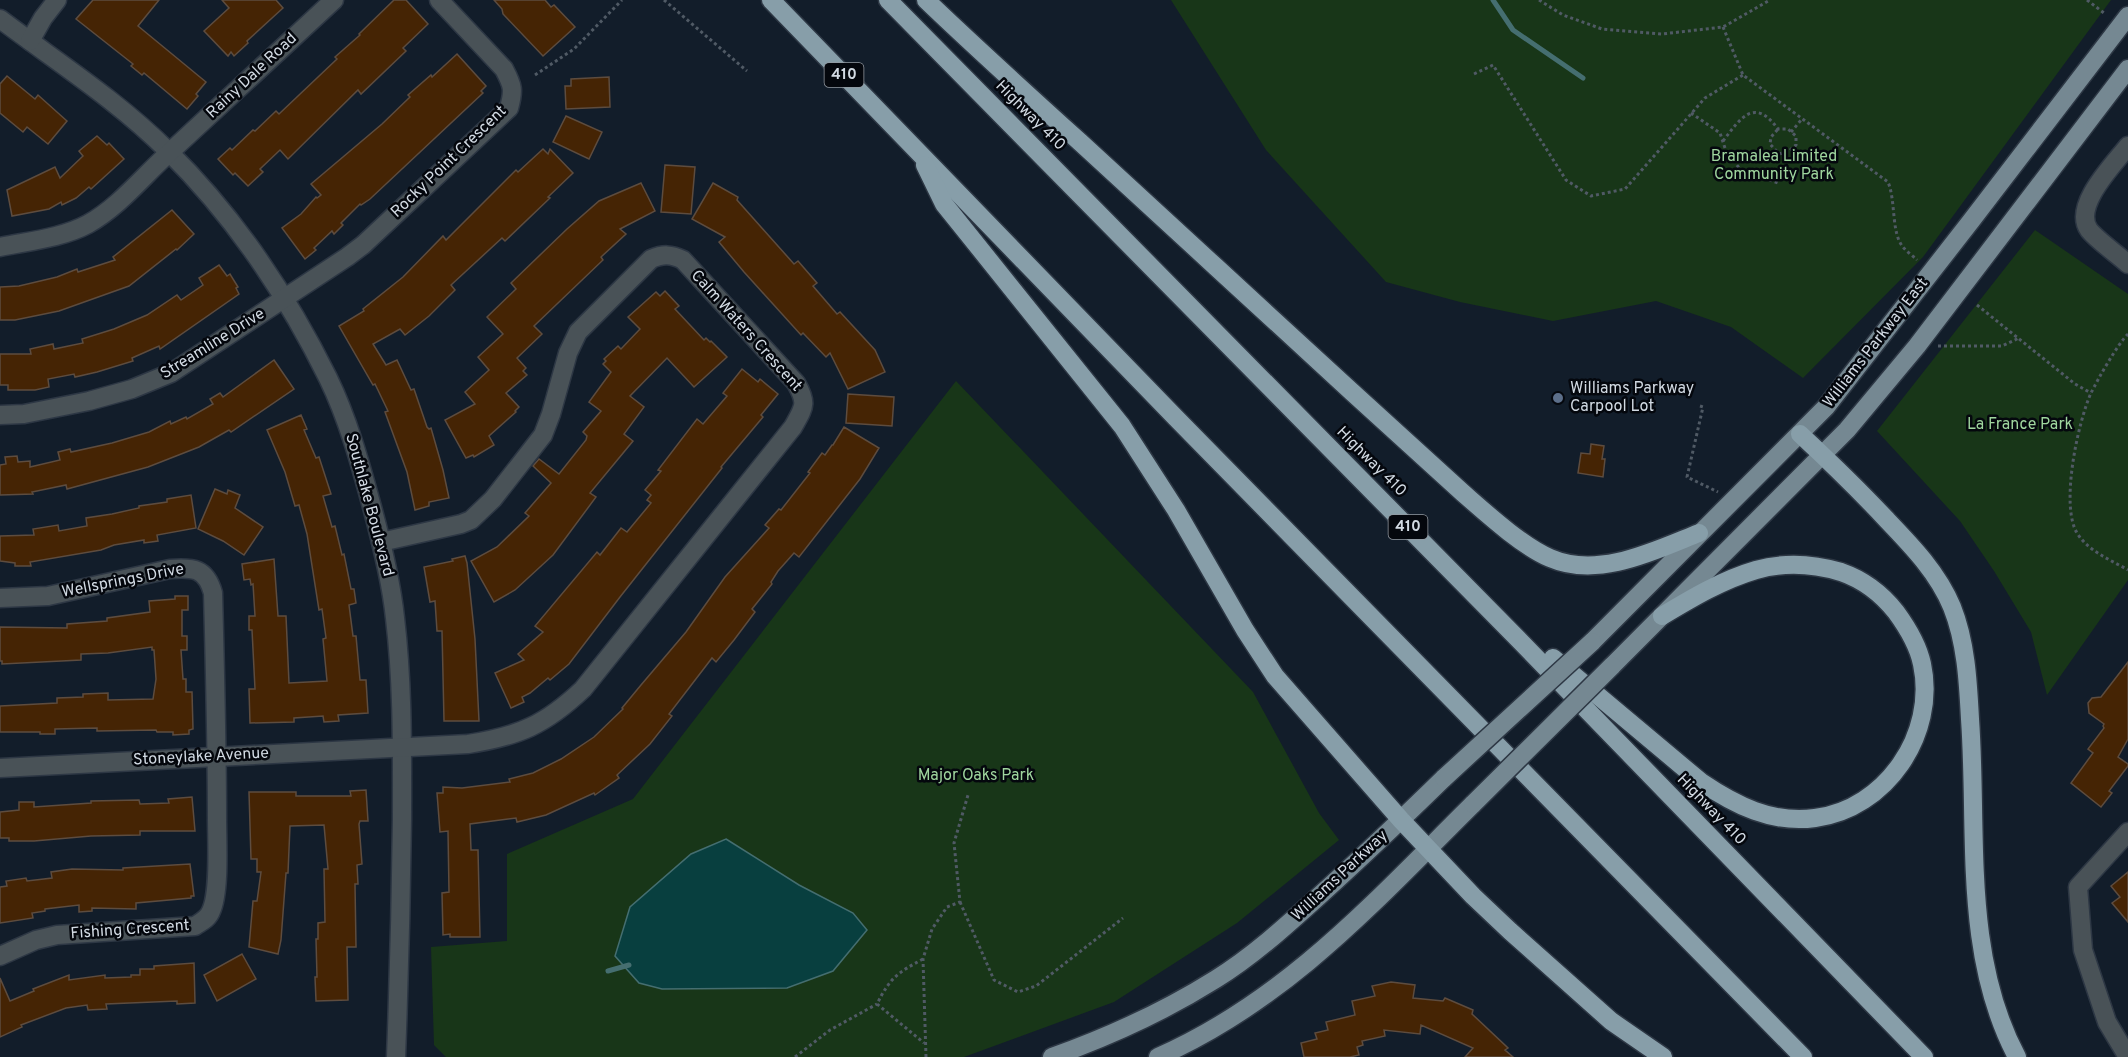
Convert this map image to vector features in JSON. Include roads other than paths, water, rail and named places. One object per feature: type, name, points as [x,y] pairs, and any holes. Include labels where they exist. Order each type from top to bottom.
[{"type":"highway","name":"410","points":[[771,0],[1183,425],[1803,1057]]},
{"type":"highway","name":"Highway 410","points":[[888,0],[1520,641],[1924,1057]]},
{"type":"highway","points":[[926,0],[1406,442],[1515,536],[1549,558],[1573,565],[1594,566],[1655,550],[1699,533]]},
{"type":"highway","points":[[917,150],[944,204],[1122,426],[1176,510],[1245,630],[1275,676],[1401,820],[1509,931],[1602,1014],[1663,1057]]},
{"type":"highway","points":[[1800,434],[1856,487],[1911,546],[1935,576],[1952,608],[1966,663],[1974,768],[1976,887],[1986,976],[1997,1015],[2017,1057]]},
{"type":"highway","points":[[1520,641],[1551,656],[1701,782],[1725,798],[1748,809],[1775,817],[1794,819],[1814,818],[1843,811],[1857,805],[1885,784],[1902,763],[1920,720],[1924,681],[1922,663],[1906,625],[1888,602],[1869,585],[1854,576],[1815,566],[1777,566],[1728,580],[1662,616]]},
{"type":"main road","name":"Williams Parkway East","points":[[1592,642],[1826,407],[2128,16]]},
{"type":"main road","name":"Williams Parkway East","points":[[1428,849],[1847,430],[1917,346],[2128,69]]},
{"type":"main road","name":"Williams Parkway","points":[[1052,1057],[1081,1047],[1158,1012],[1217,979],[1279,932],[1592,642]]},
{"type":"main road","points":[[1158,1057],[1233,1017],[1303,968],[1362,916],[1428,849]]},
{"type":"street","points":[[30,41],[57,0]]},
{"type":"street","name":"Rainy Dale Road","points":[[0,247],[65,233],[104,214],[334,0]]},
{"type":"street","name":"Rocky Point Crescent","points":[[284,299],[363,244],[509,108],[513,93],[504,69],[439,0]]},
{"type":"street","name":"Southlake Boulevard","points":[[0,19],[116,104],[169,152],[231,223],[284,299],[329,380],[348,426],[358,454],[381,542],[395,618],[400,681],[402,748],[400,957],[396,1057]]},
{"type":"street","points":[[2128,146],[2093,191],[2084,213],[2089,229],[2128,264]]},
{"type":"street","name":"Calm Waters Crescent","points":[[381,542],[461,524],[471,520],[493,500],[543,435],[568,353],[578,332],[651,260],[659,256],[667,255],[684,260],[796,383],[804,397],[802,410],[793,427],[583,689],[564,707],[521,733],[495,740],[402,748]]},
{"type":"street","name":"Streamline Drive","points":[[0,415],[24,414],[89,401],[153,381],[171,373],[284,299]]},
{"type":"street","name":"Wellsprings Drive","points":[[0,598],[48,596],[190,567],[201,573],[209,580],[213,593],[217,756]]},
{"type":"street","name":"Stoneylake Avenue","points":[[0,768],[402,748]]},
{"type":"street","name":"Fishing Crescent","points":[[0,956],[36,940],[57,935],[176,929],[195,926],[204,921],[211,913],[214,903],[218,862],[217,756]]},
{"type":"street","points":[[2128,832],[2078,887],[2083,950],[2107,1022],[2128,1057]]},
{"type":"waterway","points":[[1493,0],[1513,30],[1583,78]]},
{"type":"waterway","points":[[608,971],[629,965]]},
{"type":"place","name":"Williams Parkway Carpool Lot","points":[[1558,398]]},
{"type":"park label","name":"Bramalea Limited Community Park","points":[[1774,166]]},
{"type":"park label","name":"La France Park","points":[[2020,425]]},
{"type":"park label","name":"Major Oaks Park","points":[[976,776]]}]
